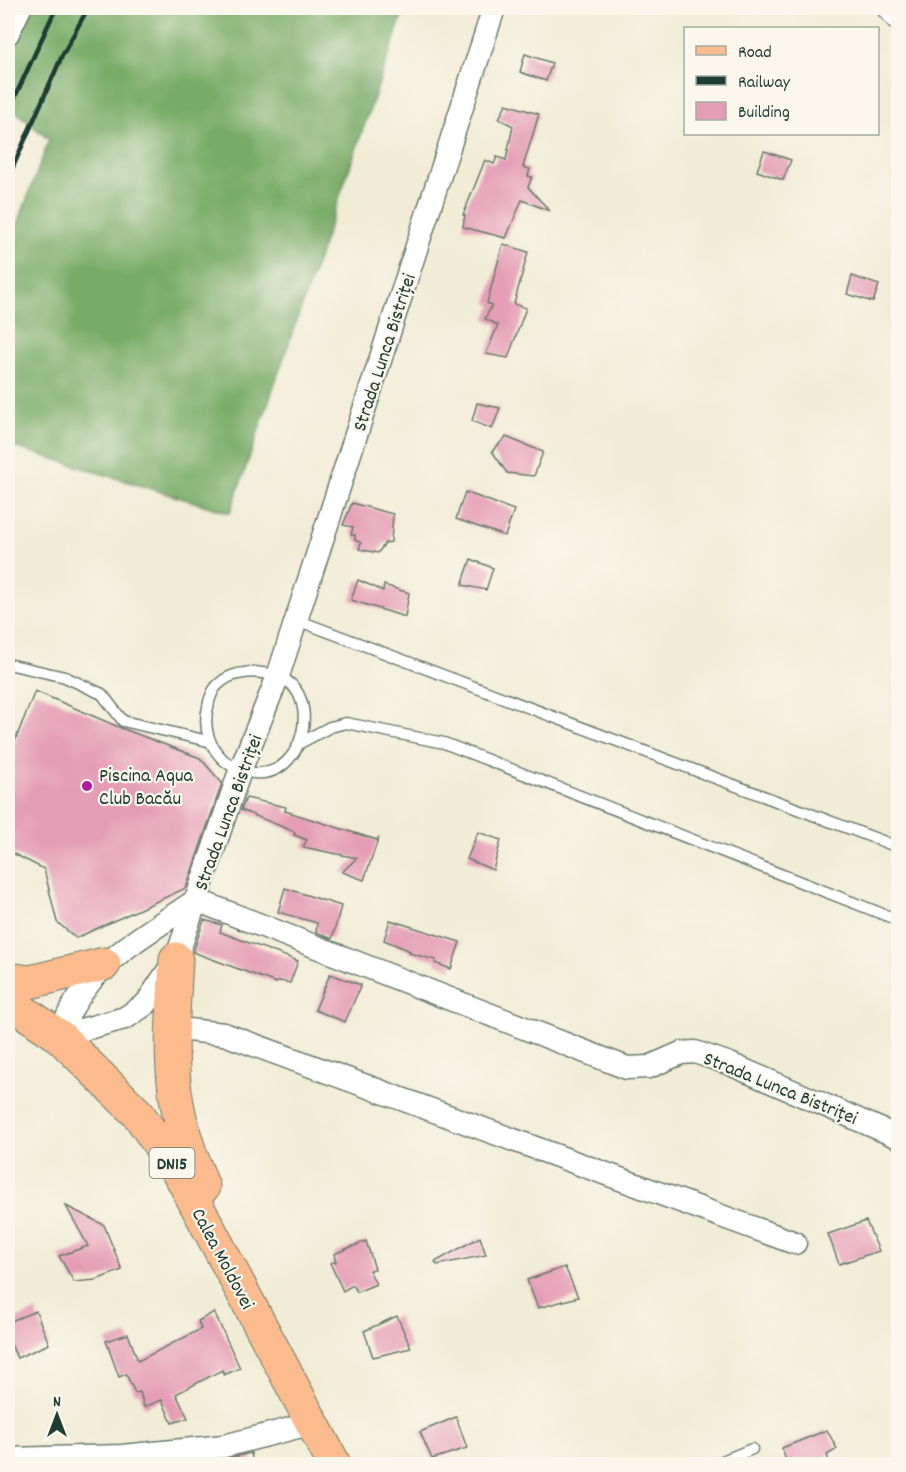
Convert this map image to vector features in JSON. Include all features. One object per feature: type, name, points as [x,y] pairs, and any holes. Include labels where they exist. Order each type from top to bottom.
[{"type":"main road","points":[[176,960],[172,1032],[176,1102],[192,1159],[254,1314]]},
{"type":"main road","points":[[8,979],[30,982],[104,964]]},
{"type":"main road","name":"Calea Moldovei","points":[[8,1001],[59,1036],[139,1115],[182,1178],[334,1464]]},
{"type":"street","points":[[8,33],[20,8]]},
{"type":"street","name":"Strada Lunca Bistriței","points":[[494,8],[297,620],[278,676],[240,771],[196,900],[627,1068],[649,1067],[681,1053],[695,1052],[730,1064],[898,1137]]},
{"type":"street","points":[[888,8],[898,19]]},
{"type":"street","points":[[59,1036],[125,1018],[146,1004],[176,960],[196,900]]},
{"type":"street","points":[[59,1036],[78,995],[104,964],[196,900]]},
{"type":"street","points":[[172,1032],[188,1030],[224,1034],[795,1243]]},
{"type":"street","points":[[8,1459],[122,1456],[224,1446],[313,1423]]},
{"type":"lane","points":[[297,620],[898,847]]},
{"type":"lane","points":[[8,664],[65,677],[102,694],[123,721],[208,741]]},
{"type":"lane","points":[[254,672],[278,676],[296,690],[302,703],[305,719],[300,743],[287,762],[277,770],[264,774],[240,771],[221,759],[208,741],[206,716],[209,699],[218,684],[233,674],[254,672]]},
{"type":"lane","points":[[300,743],[330,727],[346,723],[444,743],[898,920]]},
{"type":"lane","points":[[715,1464],[752,1449]]},
{"type":"green space","points":[[22,8],[405,8],[230,513],[8,445],[8,250],[49,140],[8,105],[8,41]]},
{"type":"building","points":[[525,54],[552,63],[546,81],[520,72]]},
{"type":"building","points":[[506,104],[539,114],[523,167],[530,169],[528,176],[532,177],[528,187],[550,211],[522,200],[506,238],[463,227],[465,215],[463,215],[485,160],[494,164],[497,157],[506,160],[513,126],[499,119]]},
{"type":"building","points":[[764,151],[791,160],[783,180],[757,171]]},
{"type":"building","points":[[503,244],[528,252],[514,304],[526,308],[508,358],[486,354],[498,325],[485,319],[492,305],[487,303]]},
{"type":"building","points":[[852,276],[879,285],[873,302],[847,294]]},
{"type":"building","points":[[477,403],[500,408],[492,429],[472,421]]},
{"type":"building","points":[[506,437],[543,452],[534,476],[507,473],[492,451]]},
{"type":"building","points":[[465,492],[514,510],[505,536],[456,519]]},
{"type":"building","points":[[352,503],[393,514],[391,542],[385,543],[378,553],[359,549],[361,543],[355,540],[355,535],[351,535],[353,527],[343,525]]},
{"type":"building","points":[[471,559],[493,568],[486,590],[462,585]]},
{"type":"building","points":[[358,580],[383,591],[384,585],[409,593],[405,617],[351,600]]},
{"type":"building","points":[[35,691],[121,728],[200,758],[222,783],[186,888],[76,938],[57,922],[44,869],[8,851],[8,758]]},
{"type":"building","points":[[246,798],[286,807],[285,811],[377,840],[379,837],[364,880],[342,872],[357,858],[303,847],[307,840],[294,835],[295,832],[241,810]]},
{"type":"building","points":[[478,832],[501,840],[493,870],[467,859]]},
{"type":"building","points":[[285,888],[341,906],[332,939],[316,932],[317,923],[278,912]]},
{"type":"building","points":[[204,920],[222,925],[220,932],[298,961],[290,983],[280,981],[276,983],[193,952]]},
{"type":"building","points":[[390,920],[460,942],[451,969],[435,963],[436,960],[409,953],[410,951],[384,940]]},
{"type":"building","points":[[330,974],[361,985],[345,1022],[315,1010]]},
{"type":"building","points":[[66,1206],[104,1225],[122,1270],[96,1280],[74,1282],[59,1256],[88,1246]]},
{"type":"building","points":[[866,1221],[879,1251],[839,1264],[828,1234]]},
{"type":"building","points":[[480,1237],[486,1255],[437,1265],[435,1262]]},
{"type":"building","points":[[366,1241],[375,1269],[369,1270],[376,1284],[357,1292],[353,1285],[343,1291],[330,1263],[336,1262],[334,1254]]},
{"type":"building","points":[[565,1267],[578,1297],[538,1308],[527,1280]]},
{"type":"building","points":[[36,1311],[49,1344],[17,1358],[8,1337],[8,1322]]},
{"type":"building","points":[[214,1312],[240,1368],[224,1375],[222,1370],[176,1394],[188,1418],[172,1423],[162,1400],[144,1407],[140,1392],[135,1393],[126,1374],[119,1377],[106,1341],[128,1334],[138,1361],[201,1329],[198,1321]]},
{"type":"building","points":[[397,1316],[411,1348],[373,1357],[364,1331]]},
{"type":"building","points":[[456,1417],[467,1448],[432,1459],[420,1432]]},
{"type":"building","points":[[827,1430],[837,1449],[827,1455],[830,1464],[787,1464],[782,1448]]},
{"type":"building","points":[[251,1453],[253,1464],[182,1464],[225,1459]]},
{"type":"railway","points":[[8,112],[56,8]]},
{"type":"railway","points":[[8,178],[62,56],[88,8]]},
{"type":"place","name":"Piscina Aqua Club Bacău","points":[[87,786]]}]
